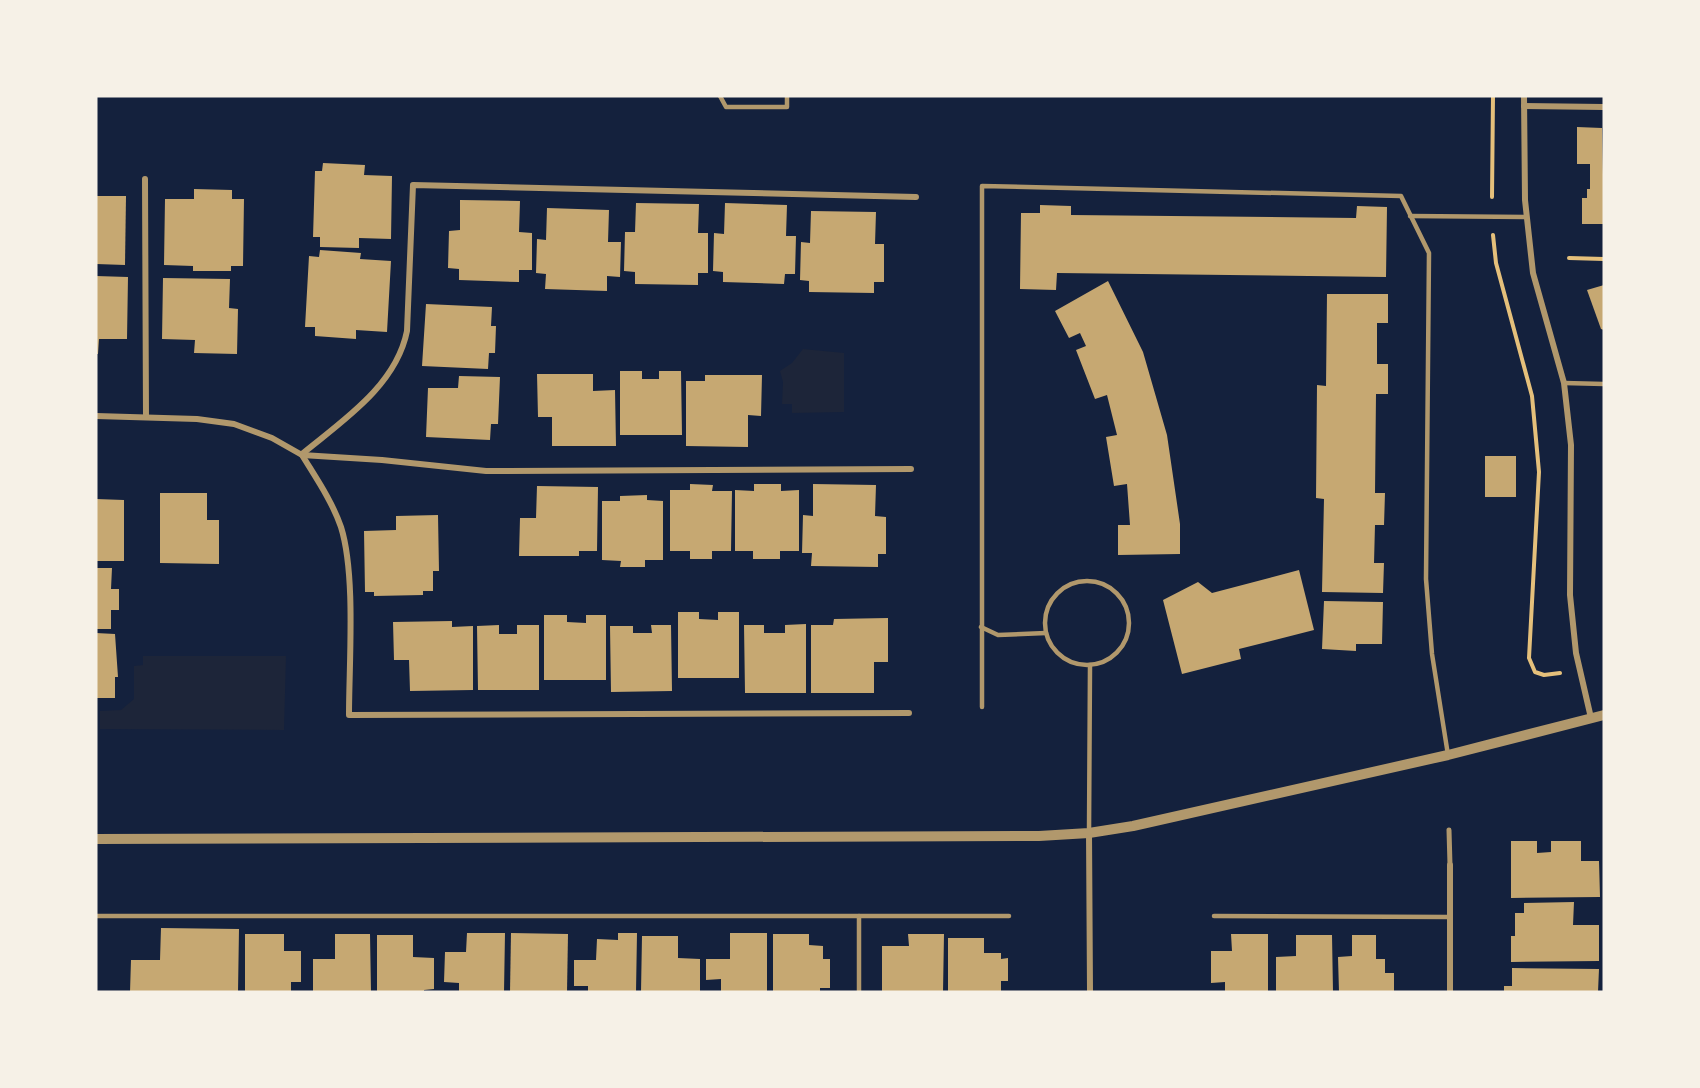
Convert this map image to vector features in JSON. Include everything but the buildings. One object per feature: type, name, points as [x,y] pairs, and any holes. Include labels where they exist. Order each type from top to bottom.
[{"type":"street","points":[[1524,96],[1527,218],[1533,273],[1564,383],[1570,445],[1570,595],[1576,653],[1591,718]]},
{"type":"street","points":[[1524,106],[1604,107]]},
{"type":"street","points":[[145,178],[146,417]]},
{"type":"street","points":[[302,455],[364,403],[404,348],[407,331],[413,185],[916,197]]},
{"type":"street","points":[[96,416],[197,418],[234,424],[272,438],[302,455],[382,460],[486,471],[911,469]]},
{"type":"street","points":[[302,455],[331,503],[341,529],[348,589],[349,715],[909,713]]},
{"type":"street","points":[[96,839],[1039,836],[1089,833],[1133,826],[1448,755],[1604,715]]},
{"type":"street","points":[[1449,830],[1450,992]]},
{"type":"street","points":[[1089,833],[1090,992]]},
{"type":"lane","points":[[720,96],[726,107],[787,107],[787,96]]},
{"type":"lane","points":[[982,706],[982,186],[1401,196],[1429,253],[1426,579],[1432,654],[1448,755]]},
{"type":"lane","points":[[1410,216],[1527,218]]},
{"type":"lane","points":[[1564,383],[1604,384]]},
{"type":"lane","points":[[1084,581],[1099,582],[1112,589],[1122,600],[1128,613],[1130,628],[1117,654],[1104,662],[1090,665],[1078,665],[1057,654],[1046,633],[1045,619],[1049,605],[1058,593],[1070,585],[1084,581]]},
{"type":"lane","points":[[981,626],[998,635],[1046,633]]},
{"type":"lane","points":[[1089,833],[1090,665]]},
{"type":"lane","points":[[96,916],[1009,916]]},
{"type":"lane","points":[[858,992],[860,916]]},
{"type":"lane","points":[[1214,916],[1450,917]]},
{"type":"path","points":[[1493,96],[1491,217],[1496,264],[1532,396],[1539,472],[1529,658],[1535,672],[1544,675],[1563,673]]},
{"type":"path","points":[[1569,258],[1604,259]]},
{"type":"shaded area","points":[[803,349],[844,353],[844,412],[792,413],[792,404],[782,404],[783,382],[780,371],[792,363]]},
{"type":"shaded area","points":[[143,656],[286,656],[284,730],[100,729],[100,711],[121,710],[134,699],[134,666],[143,665]]}]
